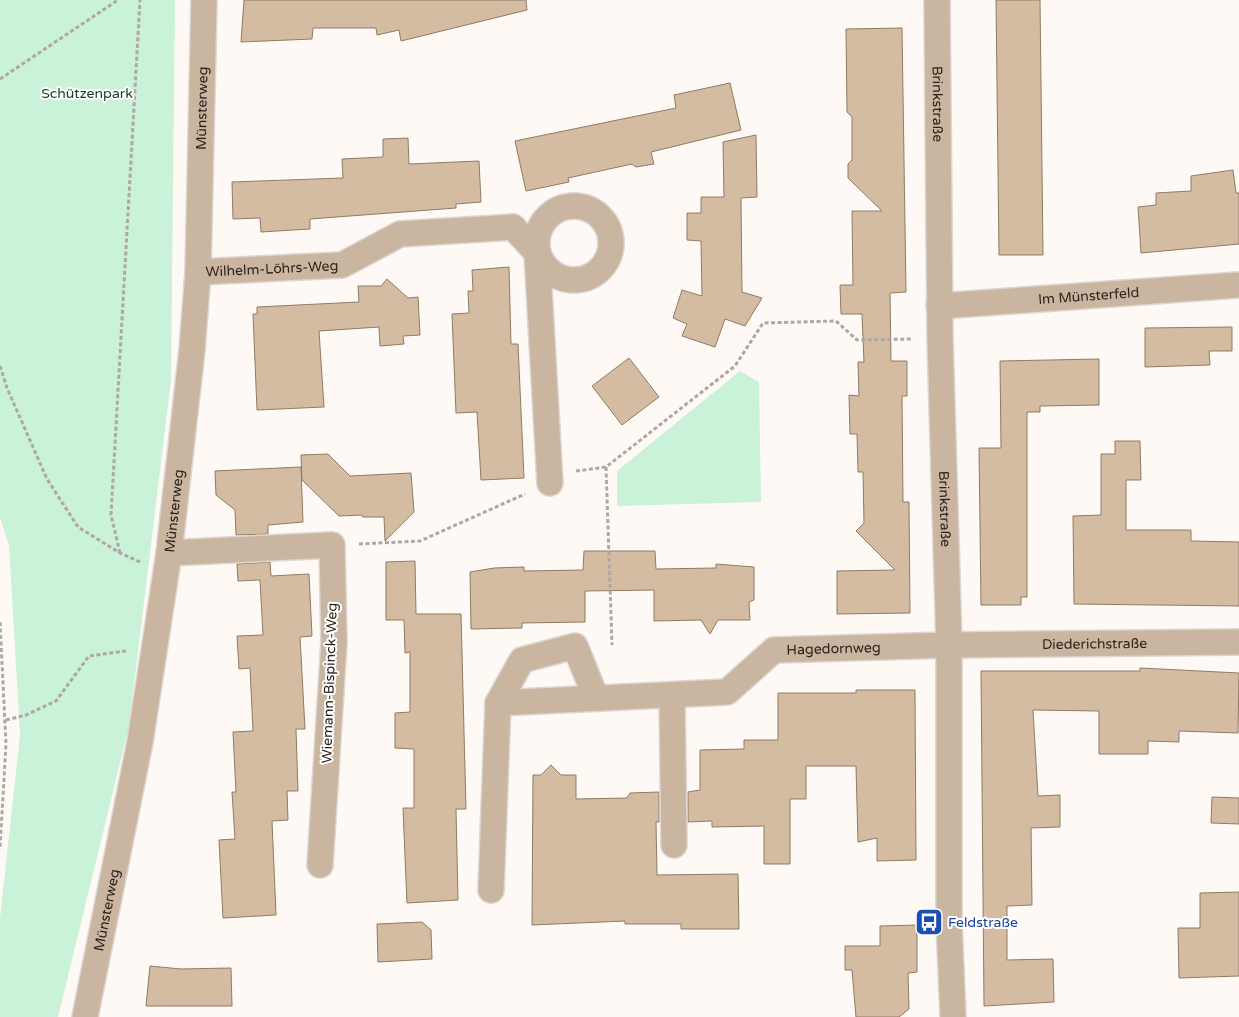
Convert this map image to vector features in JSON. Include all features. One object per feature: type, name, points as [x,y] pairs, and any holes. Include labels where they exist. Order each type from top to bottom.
[{"type":"street","name":"Münsterweg","points":[[85,1017],[140,742],[169,553],[192,350],[198,272],[204,0]]},
{"type":"street","name":"Brinkstraße","points":[[937,0],[940,338],[949,645],[949,921],[953,1017]]},
{"type":"street","name":"Wilhelm-Löhrs-Weg","points":[[198,272],[342,265],[400,234],[513,227],[537,253],[550,483]]},
{"type":"street","name":"Im Münsterfeld","points":[[940,306],[1239,285]]},
{"type":"street","points":[[169,553],[332,544]]},
{"type":"street","name":"Wiemann-Bispinck-Weg","points":[[320,865],[334,642],[332,544]]},
{"type":"street","name":"Diederichstraße","points":[[949,645],[1239,642]]},
{"type":"street","name":"Hagedornweg","points":[[498,703],[727,692],[774,650],[949,645]]},
{"type":"street","points":[[491,890],[498,703],[522,660],[575,646],[596,698]]},
{"type":"street","points":[[672,695],[674,846]]},
{"type":"path","points":[[0,78],[118,0]]},
{"type":"path","points":[[120,553],[111,515],[140,0]]},
{"type":"path","points":[[332,544],[420,541],[575,471],[606,467],[735,366],[763,323],[836,321],[857,340],[940,338]]},
{"type":"path","points":[[0,366],[6,388],[47,479],[78,527],[120,553],[137,561],[147,562],[169,553]]},
{"type":"path","points":[[606,467],[612,645]]},
{"type":"path","points":[[0,622],[6,720],[5,783],[0,848]]},
{"type":"path","points":[[6,720],[26,715],[56,701],[89,656],[156,647]]},
{"type":"green space","name":"Schützenpark","points":[[0,0],[175,0],[171,380],[129,726],[58,1017],[0,1017],[0,918],[20,735],[9,545],[0,518]]},
{"type":"green space","points":[[740,371],[759,382],[761,502],[617,506],[617,471]]},
{"type":"building","points":[[244,0],[526,0],[527,10],[401,41],[399,30],[377,35],[376,28],[313,28],[312,39],[241,42]]},
{"type":"building","points":[[996,0],[1040,0],[1043,255],[999,255]]},
{"type":"building","points":[[902,28],[906,292],[890,293],[891,361],[907,361],[907,396],[902,396],[903,502],[909,502],[910,613],[837,614],[837,571],[895,570],[856,531],[864,523],[863,472],[858,472],[857,434],[850,434],[849,395],[859,396],[858,362],[864,362],[862,314],[841,314],[840,285],[853,285],[852,211],[882,211],[848,178],[848,164],[852,160],[852,117],[847,112],[846,29]]},
{"type":"building","points":[[730,83],[741,130],[651,152],[654,164],[636,167],[632,164],[568,178],[569,182],[526,191],[515,141],[676,108],[674,95]]},
{"type":"building","points":[[756,135],[757,197],[741,198],[742,292],[762,298],[745,326],[725,319],[715,347],[682,336],[687,324],[673,318],[682,290],[702,296],[701,241],[687,240],[687,213],[701,213],[701,197],[724,197],[723,142]]},
{"type":"building","points":[[408,138],[409,164],[479,161],[481,202],[456,204],[456,208],[310,219],[310,229],[261,232],[260,218],[233,219],[232,182],[343,178],[342,159],[383,157],[383,139]]},
{"type":"building","points":[[1233,170],[1236,193],[1239,193],[1239,244],[1141,253],[1138,207],[1156,205],[1156,193],[1191,191],[1191,176]]},
{"type":"building","points":[[509,267],[511,344],[518,344],[524,478],[481,480],[477,412],[456,413],[452,314],[469,313],[468,291],[473,291],[472,270]]},
{"type":"building","points":[[387,279],[408,298],[418,297],[420,335],[403,336],[404,344],[380,346],[379,327],[319,331],[324,407],[257,410],[253,314],[257,314],[257,307],[359,302],[358,286],[381,286]]},
{"type":"building","points":[[1232,327],[1232,351],[1209,351],[1210,365],[1145,367],[1145,328]]},
{"type":"building","points":[[629,358],[659,397],[622,425],[592,386]]},
{"type":"building","points":[[1099,359],[1099,405],[1040,406],[1040,412],[1027,412],[1027,597],[1021,597],[1021,605],[981,605],[979,448],[1001,448],[1000,361]]},
{"type":"building","points":[[1115,441],[1140,441],[1141,480],[1126,480],[1126,530],[1191,530],[1191,541],[1239,542],[1239,606],[1074,604],[1073,516],[1101,515],[1101,454],[1115,454]]},
{"type":"building","points":[[328,454],[350,476],[411,473],[414,512],[385,541],[384,517],[339,516],[302,480],[301,455]]},
{"type":"building","points":[[301,467],[303,522],[268,525],[268,534],[236,535],[235,510],[216,495],[215,471]]},
{"type":"building","points":[[584,551],[655,551],[656,569],[716,568],[716,564],[754,567],[754,600],[749,602],[750,620],[718,620],[710,634],[701,620],[654,621],[654,590],[585,591],[585,622],[522,623],[522,628],[471,629],[470,572],[494,568],[524,567],[524,571],[583,570]]},
{"type":"building","points":[[415,561],[416,614],[461,614],[466,809],[456,809],[458,900],[407,903],[403,808],[414,808],[414,749],[395,748],[395,713],[410,712],[410,652],[405,653],[404,620],[386,620],[386,562]]},
{"type":"building","points":[[270,562],[271,576],[309,574],[312,636],[300,637],[305,729],[296,729],[298,791],[287,791],[288,820],[272,821],[276,915],[223,918],[219,840],[235,839],[232,792],[236,792],[233,732],[253,731],[250,668],[239,669],[237,636],[263,635],[260,580],[238,581],[237,564]]},
{"type":"building","points":[[1140,668],[1239,673],[1238,733],[1179,731],[1179,742],[1148,741],[1148,754],[1099,754],[1099,711],[1033,710],[1038,796],[1060,795],[1060,827],[1031,828],[1032,905],[1007,906],[1007,960],[1053,959],[1054,1002],[984,1006],[981,671],[1140,671]]},
{"type":"building","points":[[856,690],[915,690],[916,860],[877,861],[877,838],[858,842],[856,766],[806,766],[806,799],[790,799],[790,864],[764,864],[764,826],[712,827],[712,821],[688,822],[688,792],[700,790],[700,750],[744,749],[744,740],[778,740],[778,693],[856,693]]},
{"type":"building","points":[[551,765],[561,775],[576,775],[576,799],[627,798],[630,793],[659,792],[659,822],[656,822],[657,875],[738,874],[739,929],[681,929],[681,924],[625,924],[625,921],[532,925],[533,775],[541,775]]},
{"type":"building","points":[[1212,797],[1239,798],[1239,824],[1211,823]]},
{"type":"building","points":[[1239,892],[1239,976],[1179,978],[1178,928],[1200,928],[1200,893]]},
{"type":"building","points":[[422,922],[431,930],[432,959],[378,962],[377,924]]},
{"type":"building","points":[[917,925],[917,972],[908,973],[909,1009],[899,1017],[856,1017],[852,970],[845,970],[845,946],[880,946],[880,926]]},
{"type":"building","points":[[150,966],[181,969],[231,968],[232,1006],[146,1006]]},
{"type":"place","name":"Feldstraße","points":[[929,922]]}]
